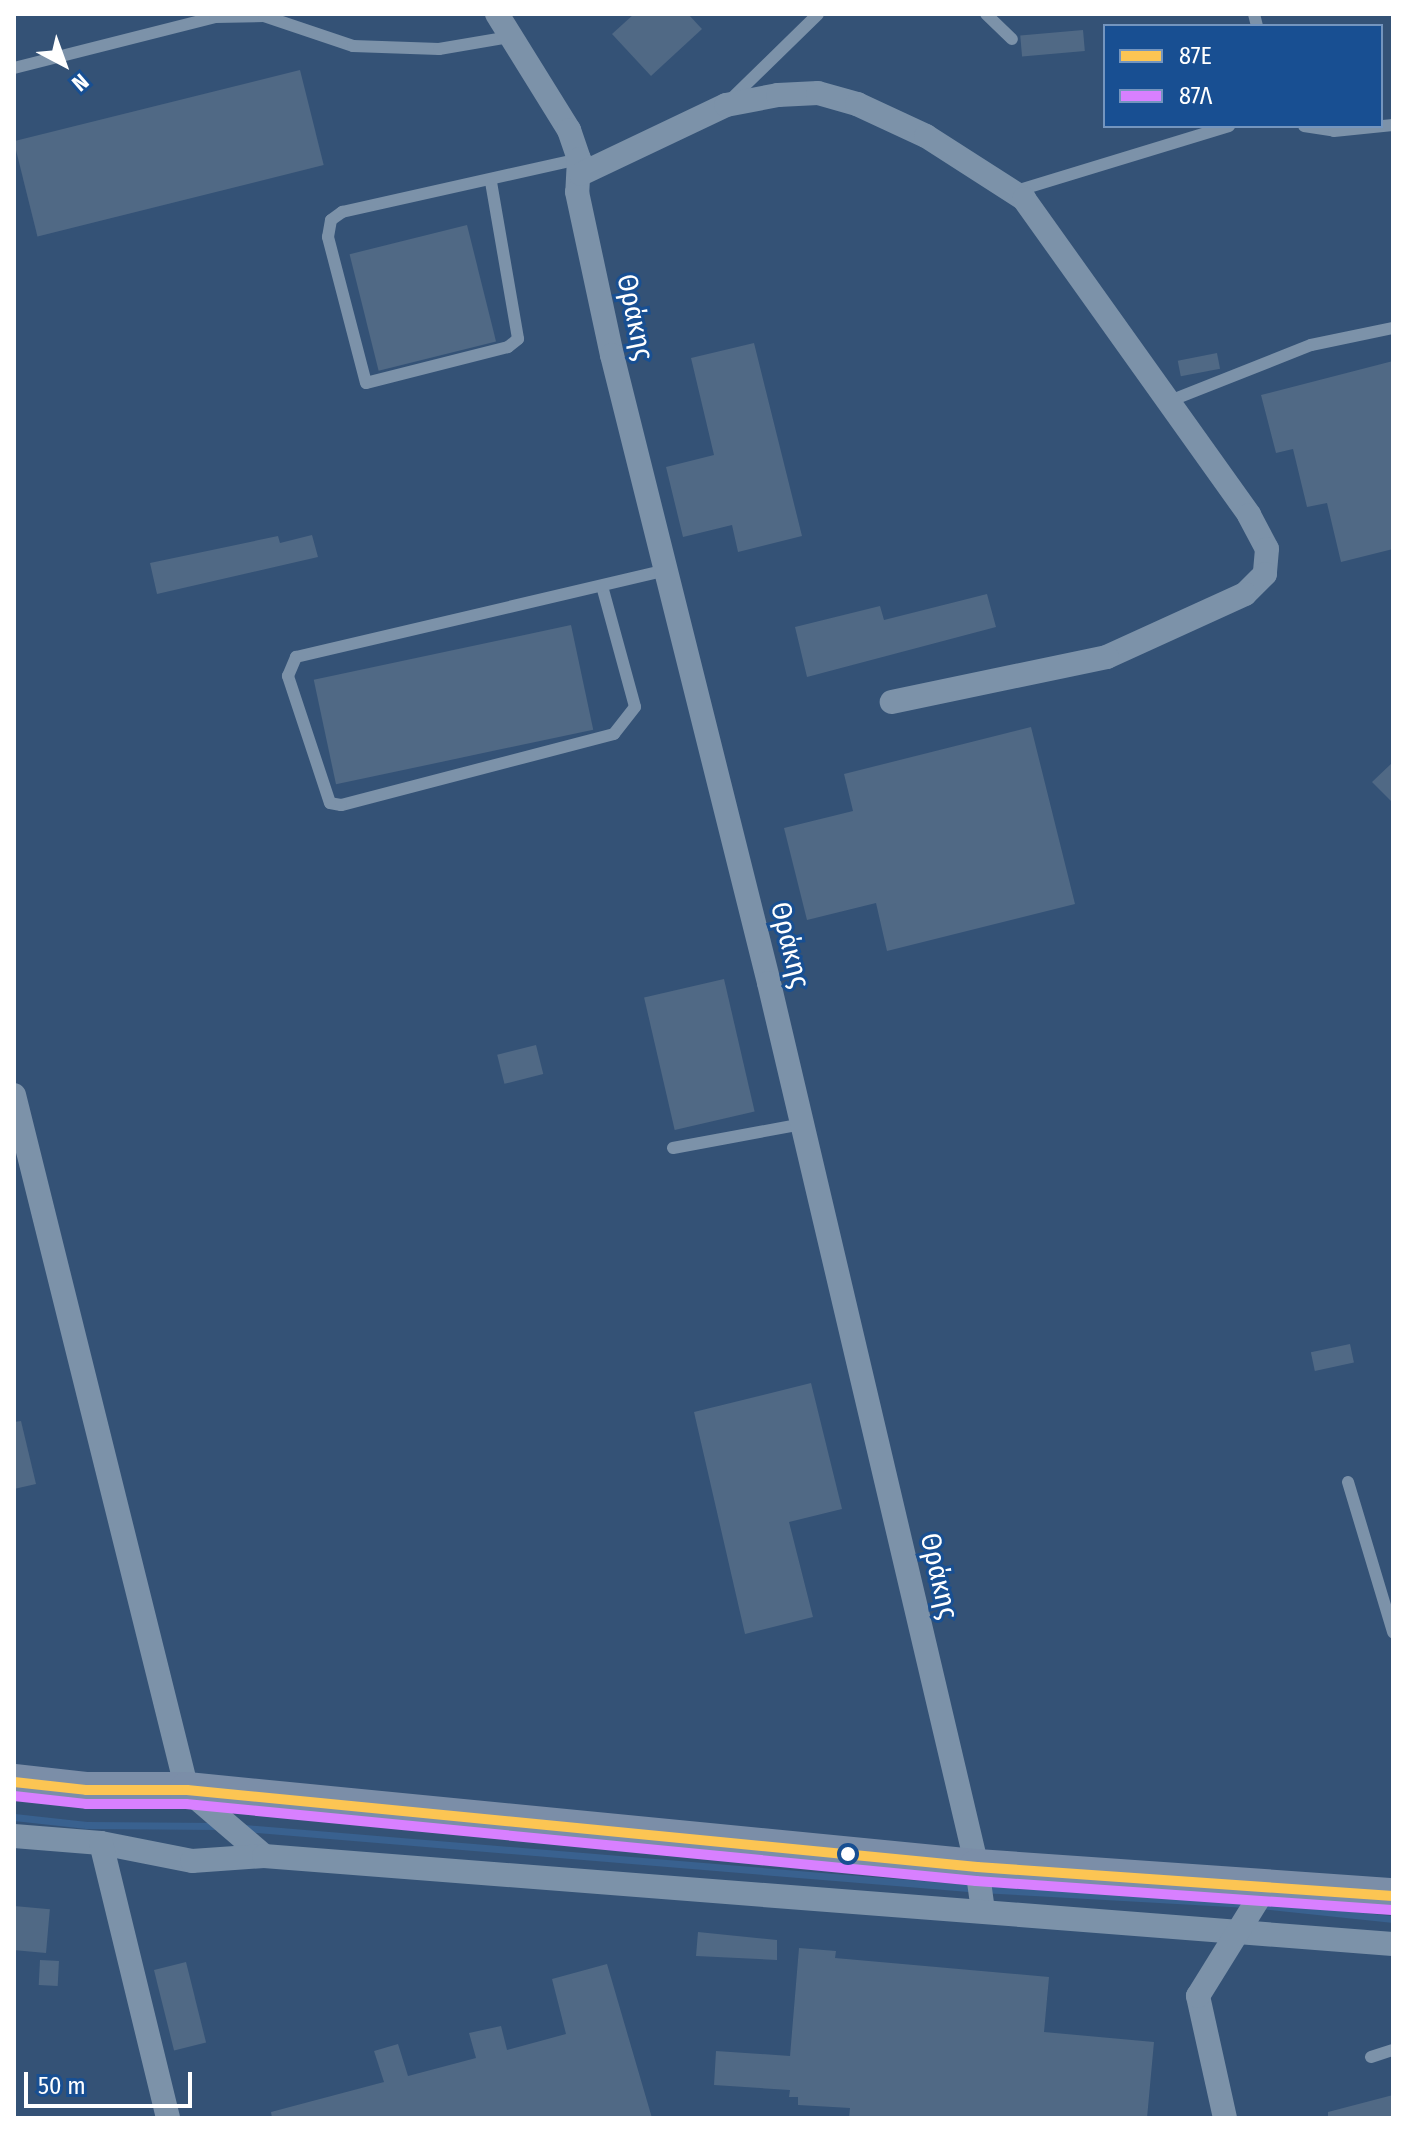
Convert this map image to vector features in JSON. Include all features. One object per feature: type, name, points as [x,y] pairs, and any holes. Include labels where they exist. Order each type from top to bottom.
[{"type":"main road","points":[[14,1782],[86,1790],[187,1790],[977,1867],[1393,1896]]},
{"type":"street","name":"Θράκης","points":[[497,14],[569,130],[580,166],[577,192],[664,571],[802,1124],[977,1867],[983,1911]]},
{"type":"street","points":[[580,166],[726,105],[818,93],[857,104],[926,136],[1024,199],[1249,515],[1267,549],[1265,574],[1245,594],[1107,657],[892,702]]},
{"type":"street","points":[[14,1095],[187,1790],[264,1856]]},
{"type":"street","points":[[14,1836],[101,1843],[192,1861],[264,1856],[983,1911],[1236,1935],[1393,1944]]},
{"type":"street","points":[[101,1843],[168,2118]]},
{"type":"street","points":[[1225,2118],[1198,1996],[1265,1888]]},
{"type":"lane","points":[[726,105],[818,14]]},
{"type":"lane","points":[[986,14],[1012,39]]},
{"type":"lane","points":[[14,68],[215,17],[264,16],[353,46],[439,49],[510,37]]},
{"type":"lane","points":[[1013,192],[1222,128]]},
{"type":"lane","points":[[1316,128],[1334,131],[1364,128]]},
{"type":"lane","points":[[491,182],[518,339],[508,347],[366,383],[328,237],[331,220],[342,212],[491,182],[580,166]]},
{"type":"lane","points":[[1167,402],[1311,345],[1393,328]]},
{"type":"lane","points":[[602,586],[635,707],[614,734],[341,805],[330,803],[288,676],[296,657],[664,571]]},
{"type":"lane","points":[[673,1148],[802,1124]]},
{"type":"lane","points":[[1348,1482],[1393,1632]]},
{"type":"lane","points":[[1371,2057],[1393,2050]]},
{"type":"building","points":[[634,14],[688,14],[702,29],[651,76],[612,34]]},
{"type":"building","points":[[1083,30],[1085,51],[1022,56],[1020,35]]},
{"type":"building","points":[[300,70],[324,165],[37,236],[14,141]]},
{"type":"building","points":[[467,225],[496,341],[379,371],[350,254]]},
{"type":"building","points":[[754,343],[802,536],[738,552],[732,525],[683,537],[666,467],[714,455],[691,358]]},
{"type":"building","points":[[1217,353],[1220,369],[1181,376],[1178,361]]},
{"type":"building","points":[[1393,361],[1393,549],[1341,562],[1327,503],[1307,507],[1293,449],[1276,453],[1261,395]]},
{"type":"building","points":[[312,535],[318,557],[157,594],[150,563],[278,536],[280,543]]},
{"type":"building","points":[[987,594],[996,627],[807,677],[795,627],[880,606],[884,620]]},
{"type":"building","points":[[571,625],[593,730],[336,784],[314,680]]},
{"type":"building","points":[[1031,727],[1075,904],[887,951],[876,903],[807,920],[784,828],[853,811],[844,774]]},
{"type":"building","points":[[1393,762],[1393,803],[1372,782]]},
{"type":"building","points":[[724,979],[755,1112],[675,1130],[644,997]]},
{"type":"building","points":[[536,1045],[543,1074],[504,1084],[497,1055]]},
{"type":"building","points":[[1350,1344],[1354,1363],[1315,1371],[1311,1352]]},
{"type":"building","points":[[811,1383],[842,1509],[789,1522],[813,1617],[745,1634],[694,1412]]},
{"type":"building","points":[[21,1421],[36,1484],[14,1489],[14,1422]]},
{"type":"building","points":[[14,1906],[50,1909],[46,1953],[14,1950]]},
{"type":"building","points":[[698,1932],[777,1940],[777,1960],[696,1956]]},
{"type":"building","points":[[799,1948],[836,1951],[835,1958],[1049,1977],[1044,2032],[1154,2042],[1147,2118],[849,2118],[850,2108],[798,2105],[798,2097],[789,2097],[790,2090],[714,2085],[716,2051],[790,2056]]},
{"type":"building","points":[[40,1960],[59,1961],[58,1986],[39,1985]]},
{"type":"building","points":[[186,1962],[206,2043],[174,2051],[154,1970]]},
{"type":"building","points":[[607,1964],[652,2118],[272,2118],[271,2112],[384,2082],[374,2051],[398,2044],[408,2076],[476,2058],[469,2033],[501,2026],[507,2050],[566,2034],[552,1979]]},
{"type":"building","points":[[1393,2095],[1393,2118],[1328,2118],[1328,2112]]},
{"type":"waterway","points":[[14,1817],[87,1825],[219,1826]]},
{"type":"waterway","points":[[244,1828],[980,1889],[1248,1904]]},
{"type":"waterway","points":[[1261,1905],[1393,1919]]},
{"type":"transit line","name":"87Ε","points":[[14,1782],[86,1790],[187,1790],[977,1867],[1393,1896]]},
{"type":"transit line","name":"87Λ","points":[[14,1796],[86,1804],[186,1804],[976,1881],[1392,1910]]}]
